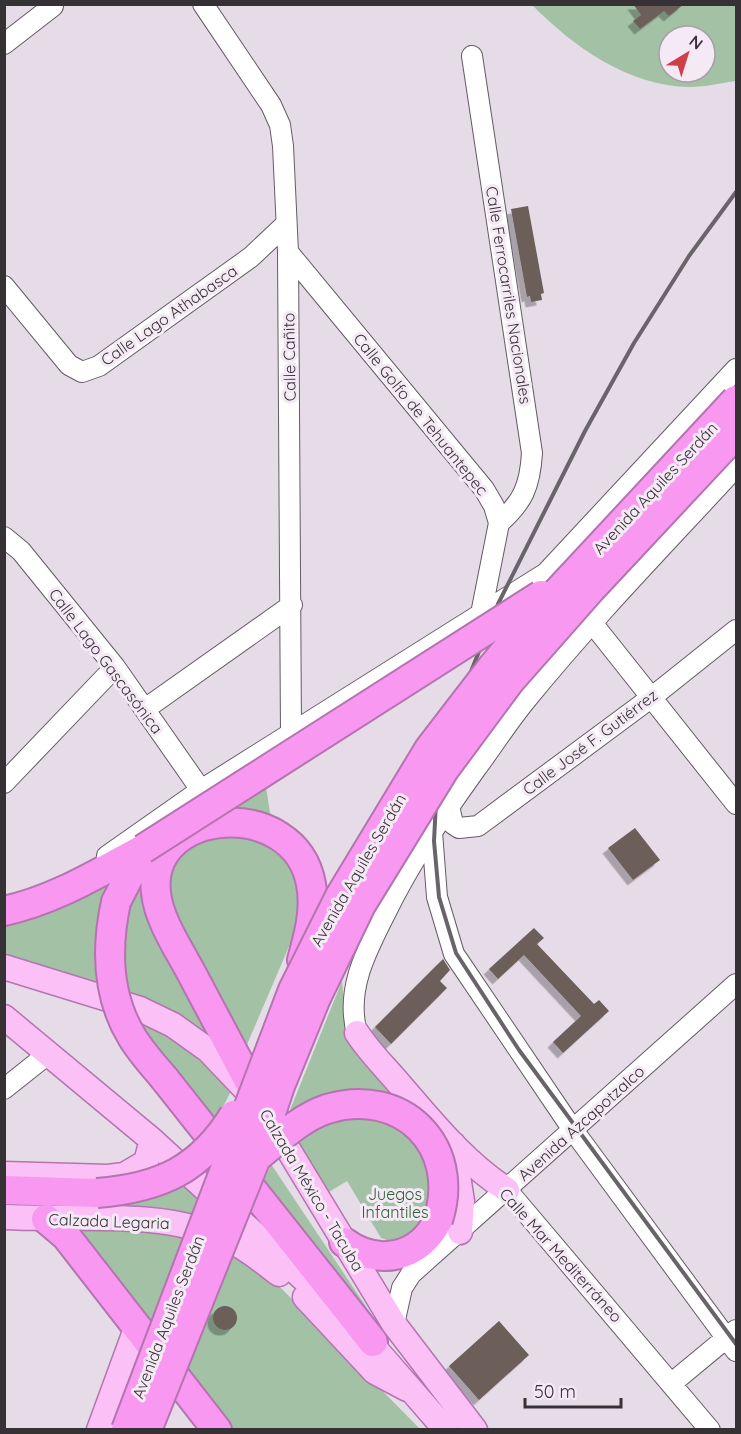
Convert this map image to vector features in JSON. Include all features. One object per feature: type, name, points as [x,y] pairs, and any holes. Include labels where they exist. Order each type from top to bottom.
[{"type":"highway","name":"Avenida Aquiles Serdán","points":[[126,1430],[293,990],[340,896],[429,749],[499,659],[736,400]]},
{"type":"highway","name":"Avenida Aquiles Serdán","points":[[147,1430],[256,1158],[280,1086],[312,1009],[361,905],[444,770],[510,681],[592,588],[736,434]]},
{"type":"highway","points":[[4,911],[30,906],[59,894],[143,849],[576,573]]},
{"type":"highway","points":[[263,1108],[186,964],[156,895],[156,878],[162,860],[182,838],[200,828],[224,822],[249,823],[270,830],[287,841],[301,857],[309,875],[313,914],[293,990]]},
{"type":"highway","points":[[143,849],[116,902],[109,947],[111,981],[120,1011],[132,1038],[383,1333]]},
{"type":"highway","points":[[4,1190],[97,1193],[138,1189],[165,1180],[184,1170],[213,1144],[262,1069]]},
{"type":"highway","points":[[256,1158],[295,1127],[320,1112],[349,1104],[385,1107],[416,1125],[429,1140],[439,1157],[449,1226],[401,1255],[370,1255],[344,1242]]},
{"type":"highway","points":[[46,1219],[66,1236],[136,1329],[217,1430]]},
{"type":"main road","name":"Calzada México - Tacuba","points":[[4,967],[140,1009],[173,1025],[208,1050],[263,1108],[344,1242],[383,1333],[417,1394],[446,1430]]},
{"type":"main road","name":"Calzada México - Tacuba","points":[[4,1017],[383,1333],[474,1430]]},
{"type":"main road","name":"Calle Mar Mediterráneo","points":[[357,1033],[370,1053],[453,1144],[484,1174],[507,1190]]},
{"type":"main road","points":[[4,1174],[108,1177],[124,1175],[137,1170],[146,1162],[153,1140]]},
{"type":"main road","points":[[449,1226],[462,1201],[453,1144]]},
{"type":"main road","points":[[108,1177],[108,1220]]},
{"type":"main road","name":"Calzada Legaria","points":[[5,1217],[148,1220],[184,1224],[230,1240],[296,1288],[375,1372],[417,1394]]},
{"type":"main road","points":[[99,1430],[136,1329]]},
{"type":"street","name":"Calle Cañito","points":[[203,4],[271,105],[280,125],[288,252],[291,732]]},
{"type":"street","points":[[4,44],[53,6]]},
{"type":"street","name":"Calle Ferrocarriles Nacionales","points":[[472,56],[532,453],[527,486],[518,507],[499,523]]},
{"type":"street","name":"Calle Lago Athabasca","points":[[4,286],[69,365],[82,372],[99,366],[251,257],[286,225]]},
{"type":"street","name":"Calle Golfo de Tehuantepec","points":[[288,252],[484,489],[494,506],[499,523]]},
{"type":"street","name":"Avenida Aquiles Serdán","points":[[4,905],[65,882],[291,732],[546,573],[736,369]]},
{"type":"street","points":[[357,1033],[353,1019],[354,998],[363,958],[406,872],[449,806],[545,677],[592,622],[736,467]]},
{"type":"street","points":[[499,523],[481,614],[545,677]]},
{"type":"street","name":"Calle Lago Gascasónica","points":[[4,537],[21,551],[115,667],[201,790]]},
{"type":"street","points":[[546,573],[592,622],[736,804]]},
{"type":"street","points":[[145,709],[292,605]]},
{"type":"street","name":"Calle José F. Gutiérrez","points":[[449,806],[453,824],[459,828],[478,826],[652,697],[736,630]]},
{"type":"street","points":[[4,783],[115,667]]},
{"type":"street","points":[[432,832],[437,897],[454,954],[573,1130],[733,1340],[672,1383]]},
{"type":"street","name":"Avenida Azcapotzalco","points":[[383,1333],[406,1281],[449,1226],[507,1190],[736,984]]},
{"type":"street","points":[[4,1089],[48,1054]]},
{"type":"street","name":"Calle Mar Mediterráneo","points":[[507,1190],[710,1430]]},
{"type":"green space","points":[[532,5],[736,5],[736,81],[707,86],[690,87],[663,84],[717,84],[717,24],[657,24],[657,83],[624,72],[584,49]]},
{"type":"green space","points":[[262,762],[275,844],[289,860],[302,895],[296,930],[243,1054],[185,950],[167,882],[176,862]]},
{"type":"green space","points":[[150,874],[223,1055],[41,967],[5,954],[5,921],[108,875],[133,885]]},
{"type":"green space","name":"Juegos Infantiles","points":[[342,981],[345,1015],[410,1112],[434,1161],[429,1224],[396,1243],[381,1238],[347,1181],[329,1192],[284,1125]]},
{"type":"green space","points":[[135,1017],[163,1030],[234,1085],[214,1125]]},
{"type":"green space","points":[[162,1162],[198,1195],[192,1213],[114,1211],[115,1188],[154,1173]]},
{"type":"green space","points":[[271,1164],[381,1329],[260,1191]]},
{"type":"green space","points":[[72,1231],[171,1231],[232,1252],[278,1285],[420,1429],[231,1429]]},
{"type":"building","points":[[633,4],[684,4],[669,16],[664,11],[640,29],[633,21],[641,15]]},
{"type":"building","points":[[528,206],[544,293],[541,294],[542,300],[531,302],[530,296],[527,297],[511,209]]},
{"type":"building","points":[[635,828],[660,860],[633,880],[608,848]]},
{"type":"building","points":[[534,928],[544,938],[537,944],[594,1004],[599,1000],[609,1011],[563,1053],[553,1042],[581,1016],[524,955],[498,979],[489,969]]},
{"type":"building","points":[[443,959],[450,970],[440,981],[447,988],[391,1044],[375,1027]]},
{"type":"building","points":[[225,1306],[230,1307],[236,1313],[236,1323],[230,1329],[225,1330],[220,1329],[214,1323],[213,1318],[214,1313],[220,1307]]},
{"type":"building","points":[[499,1321],[529,1355],[479,1400],[449,1366]]},
{"type":"railway","points":[[736,192],[689,256],[634,343],[585,431],[498,604],[448,729],[437,783],[434,841],[439,897],[456,953],[519,1050],[736,1344]]}]
